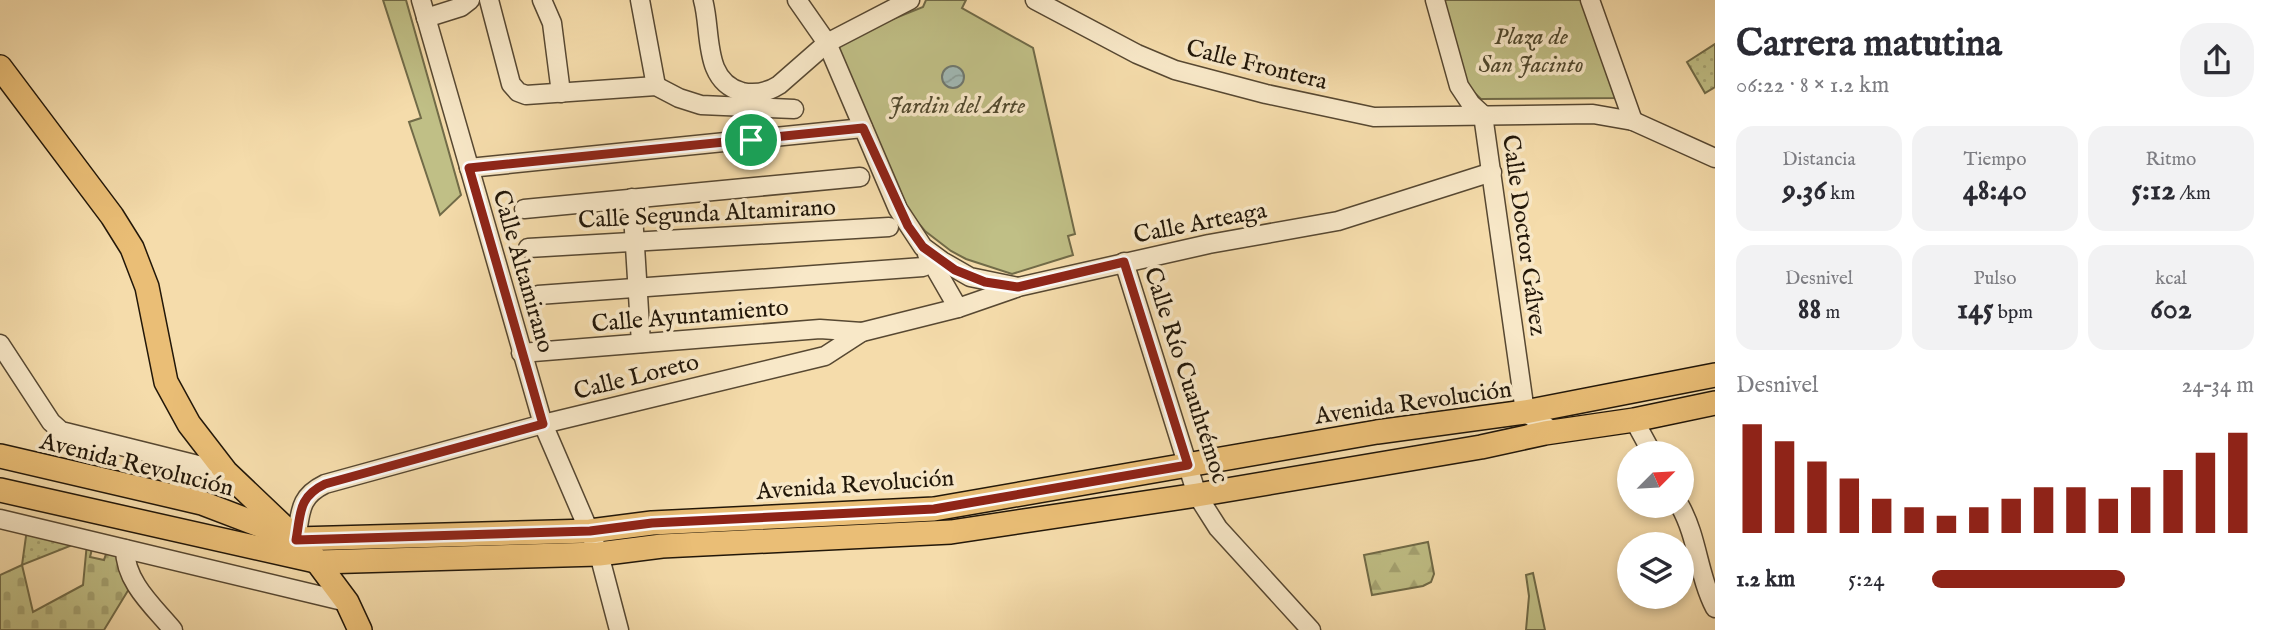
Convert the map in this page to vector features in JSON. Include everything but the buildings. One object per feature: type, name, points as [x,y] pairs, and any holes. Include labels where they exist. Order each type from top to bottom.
[{"type":"main road","points":[[0,67],[126,236],[147,287],[166,382],[189,424],[226,472],[320,562],[347,602],[360,630]]},
{"type":"main road","name":"Avenida Revolución","points":[[0,456],[202,503],[296,540],[590,531],[652,523],[934,509],[1377,432],[1525,412],[1715,375]]},
{"type":"main road","name":"Avenida Revolución","points":[[0,490],[320,562],[599,554],[662,546],[951,532],[1197,495],[1634,420],[1715,403]]},
{"type":"street","name":"Calle Altamirano","points":[[421,0],[543,424],[599,554],[620,630]]},
{"type":"street","points":[[426,18],[461,7],[470,0]]},
{"type":"street","points":[[489,0],[511,85],[526,95],[656,86],[679,98],[701,104],[794,109]]},
{"type":"street","points":[[542,0],[552,23],[561,93]]},
{"type":"street","points":[[640,0],[656,86]]},
{"type":"street","points":[[703,0],[713,65],[723,80],[737,90],[754,93],[772,89],[827,43],[910,0]]},
{"type":"street","name":"Calle Arteaga","points":[[797,0],[827,43],[898,209],[958,308]]},
{"type":"street","name":"Calle Frontera","points":[[1034,0],[1137,54],[1175,70],[1213,81],[1374,117],[1594,114],[1633,121],[1715,158]]},
{"type":"street","name":"Calle Doctor Gálvez","points":[[1435,0],[1459,86],[1471,104],[1483,115],[1525,412]]},
{"type":"street","points":[[1590,0],[1633,121]]},
{"type":"street","points":[[469,168],[863,128]]},
{"type":"street","name":"Calle Arteaga","points":[[923,247],[970,276],[1018,287],[1209,244],[1338,221],[1492,172]]},
{"type":"street","points":[[524,209],[860,177]]},
{"type":"street","points":[[632,198],[640,288],[641,343]]},
{"type":"street","name":"Calle Segunda Altamirano","points":[[528,248],[889,227]]},
{"type":"street","name":"Calle Río Cuauhtémoc","points":[[1124,262],[1197,495],[1218,528],[1311,630]]},
{"type":"street","points":[[538,295],[923,267]]},
{"type":"street","name":"Calle Loreto","points":[[296,540],[305,498],[314,489],[325,484],[543,424],[825,356],[862,332],[958,308],[1018,287]]},
{"type":"street","name":"Calle Ayuntamiento","points":[[521,353],[820,329],[862,332]]},
{"type":"street","points":[[0,344],[51,422],[61,431],[226,472]]},
{"type":"street","points":[[1525,412],[1554,432]]},
{"type":"street","points":[[1634,420],[1645,441]]},
{"type":"street","points":[[1685,518],[1693,536],[1702,580],[1715,608]]},
{"type":"street","points":[[0,519],[347,602]]},
{"type":"street","points":[[125,549],[127,565],[134,582],[173,630]]},
{"type":"green space","points":[[383,0],[406,0],[461,195],[440,215],[409,122],[421,118]]},
{"type":"green space","name":"Jardin del Arte","points":[[926,0],[966,0],[962,8],[1033,48],[1075,234],[1068,236],[1073,255],[1012,274],[966,259],[951,251],[925,231],[904,206],[833,43],[923,7]]},
{"type":"green space","name":"Plaza de San Jacinto","points":[[1442,0],[1585,0],[1619,98],[1481,99],[1467,86]]},
{"type":"green space","points":[[1715,44],[1715,87],[1705,93],[1687,62]]},
{"type":"green space","points":[[27,529],[80,542],[22,565]]},
{"type":"green space","points":[[1428,542],[1434,574],[1431,582],[1423,586],[1372,595],[1364,555]]},
{"type":"green space","points":[[87,543],[93,545],[90,557],[104,560],[108,548],[121,551],[132,584],[104,630],[0,630],[0,575],[22,565],[33,612],[83,585]]},
{"type":"green space","points":[[1533,573],[1545,630],[1526,630],[1529,596],[1526,575]]},
{"type":"water","points":[[953,66],[963,73],[964,77],[957,87],[953,88],[943,81],[942,77],[949,67]]},
{"type":"route","points":[[863,128],[898,209],[923,247],[955,270],[985,282],[1018,287],[1124,262],[1188,465],[934,509],[652,523],[590,531],[296,540],[305,498],[314,489],[543,424],[469,168],[751,140],[863,128]]}]
